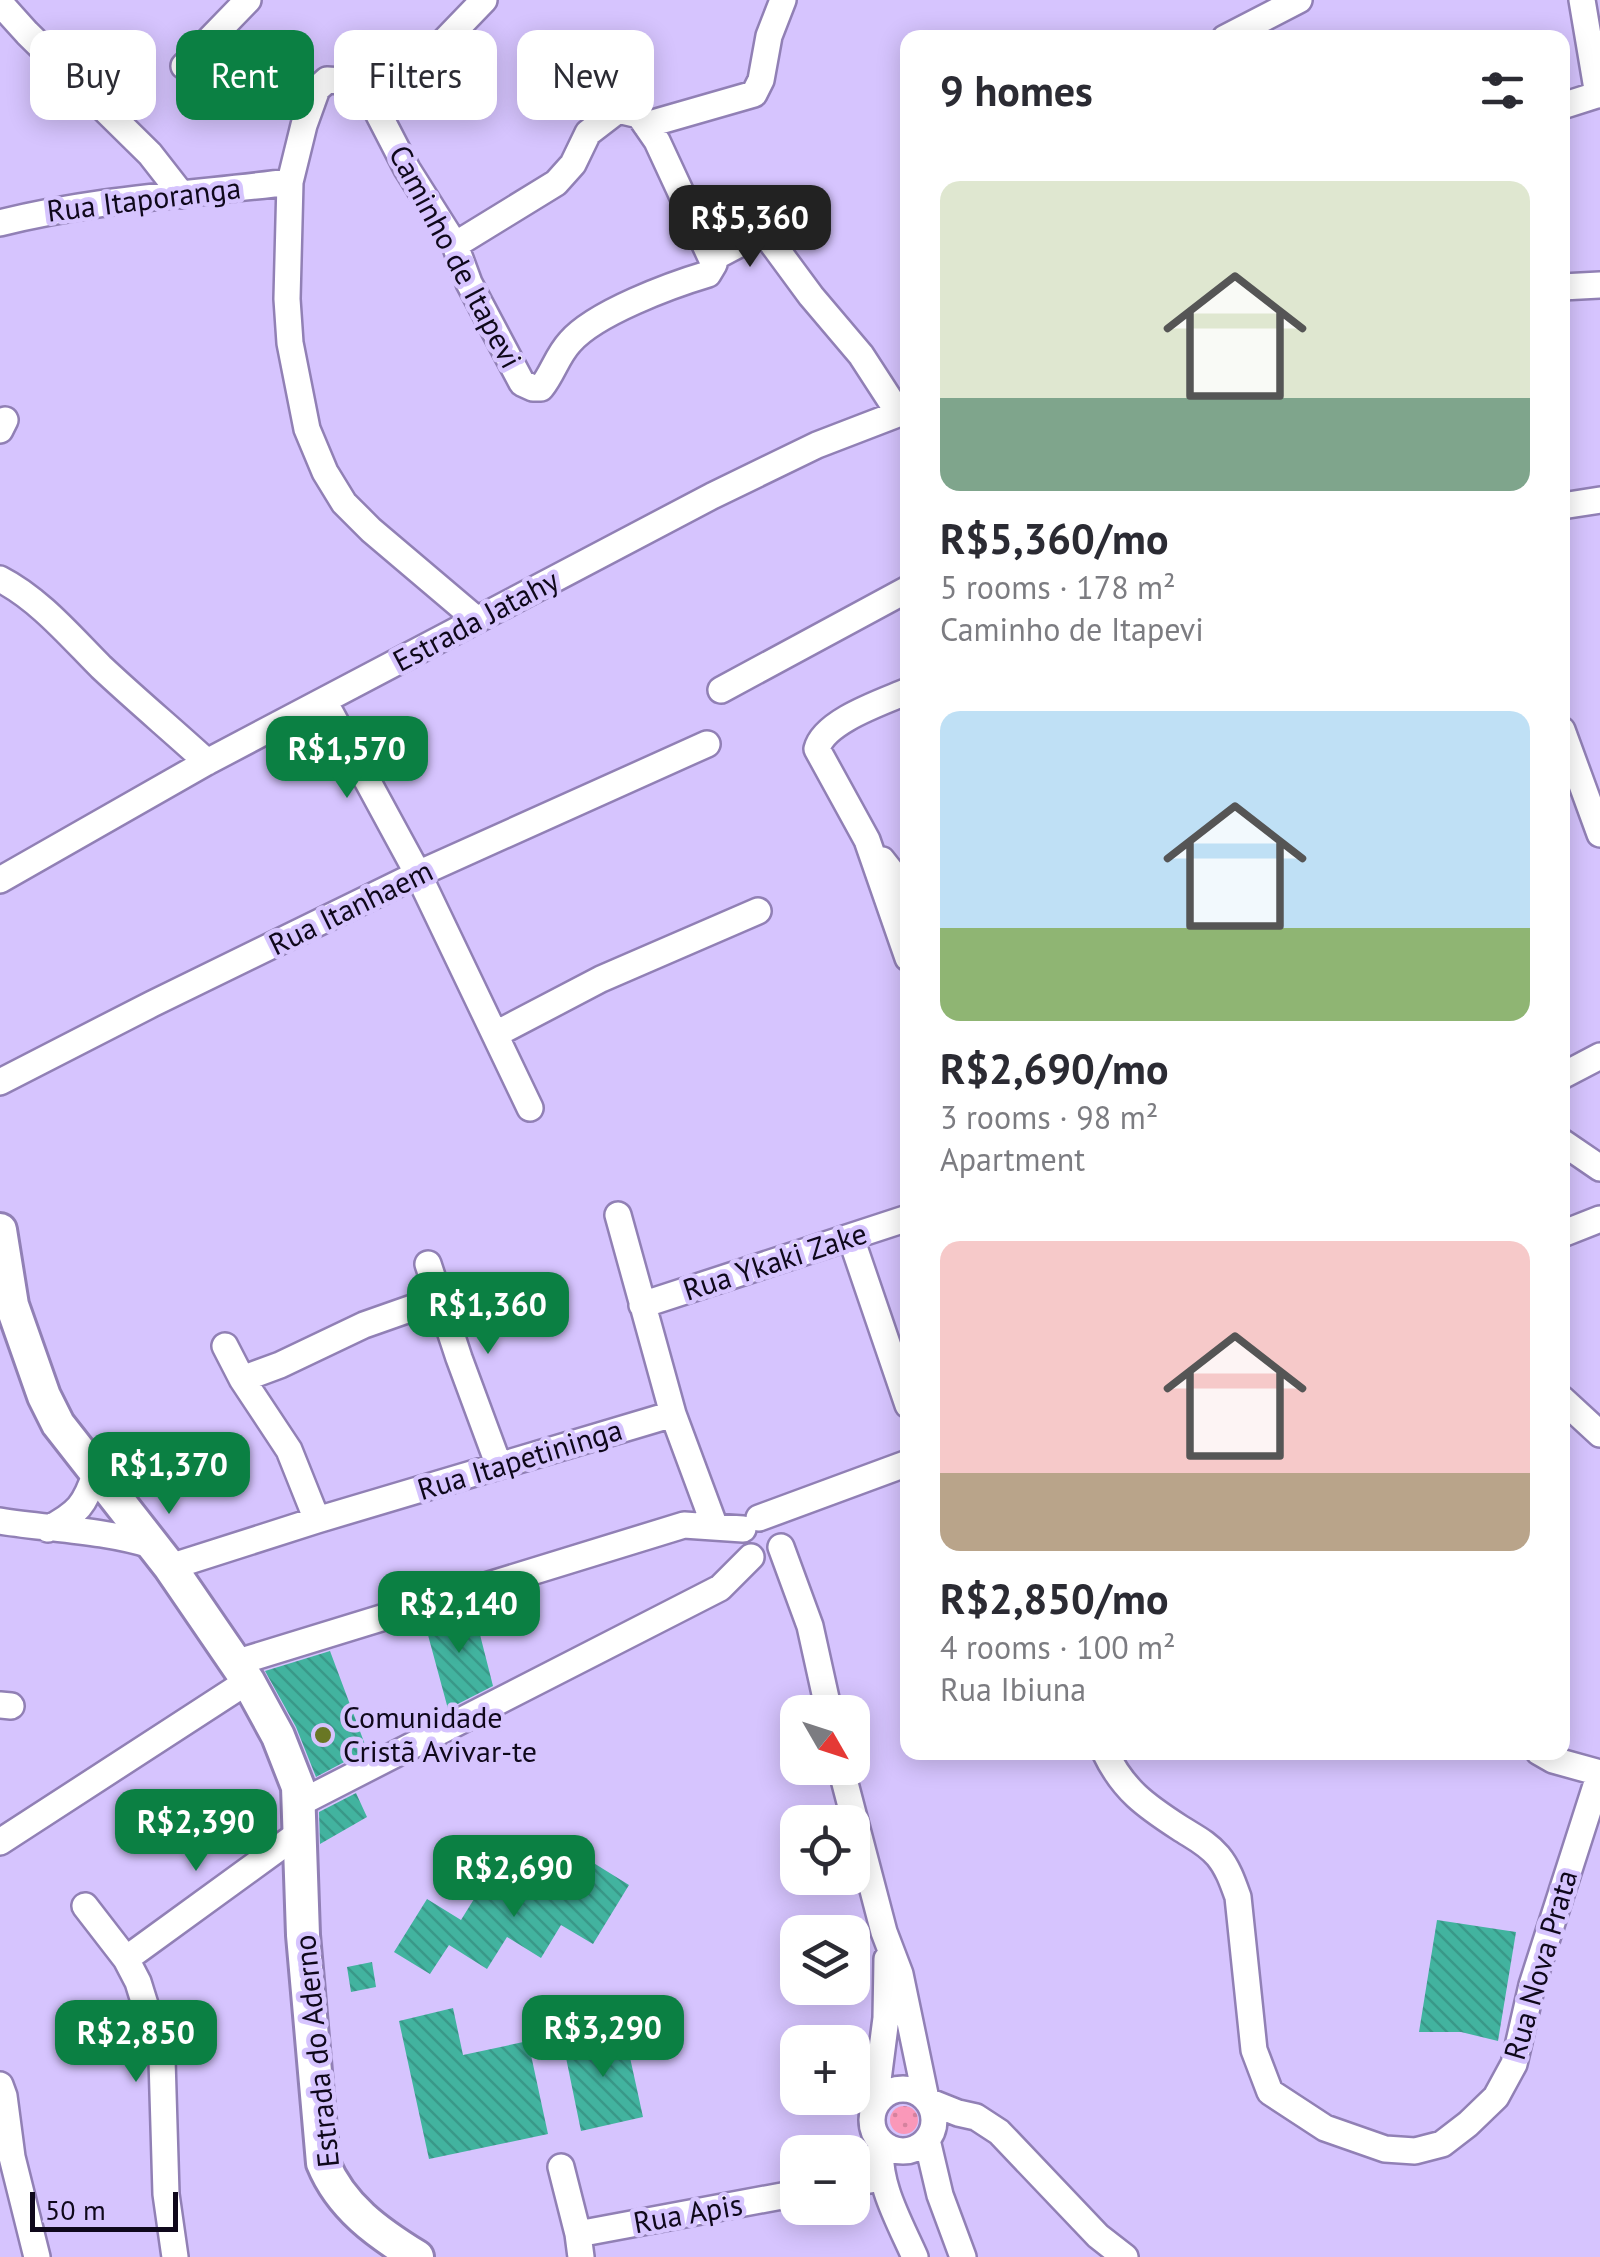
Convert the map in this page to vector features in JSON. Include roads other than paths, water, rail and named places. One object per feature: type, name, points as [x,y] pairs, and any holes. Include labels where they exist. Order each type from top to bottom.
[{"type":"main road","name":"Estrada do Aderno","points":[[0,1230],[12,1305],[58,1424],[160,1556],[241,1672],[278,1736],[298,1787],[303,1936],[323,2163],[330,2180],[356,2212],[382,2235],[417,2257]]},
{"type":"street","points":[[219,30],[248,0]]},
{"type":"street","points":[[455,30],[484,0]]},
{"type":"street","points":[[646,125],[754,94],[783,0]]},
{"type":"street","points":[[1241,30],[1299,0]]},
{"type":"street","points":[[1570,104],[1599,95],[1582,0]]},
{"type":"street","points":[[0,3],[150,154],[182,195]]},
{"type":"street","name":"Caminho de Itapevi","points":[[290,182],[316,89],[326,80],[334,80]]},
{"type":"street","points":[[455,245],[556,183],[573,164],[588,133],[618,110],[639,115],[646,125],[712,258]]},
{"type":"street","name":"Caminho de Itapevi","points":[[381,120],[455,245],[468,283],[522,383],[536,389],[552,374],[572,338],[666,286],[708,274],[714,267],[712,258],[760,233],[766,235],[900,407]]},
{"type":"street","points":[[290,182],[290,343],[298,392],[315,452],[344,503],[476,620]]},
{"type":"street","name":"Rua Itaporanga","points":[[0,223],[32,215],[290,182]]},
{"type":"street","points":[[1570,287],[1600,285]]},
{"type":"street","name":"Estrada Jatahy","points":[[0,880],[207,762],[747,479],[817,445],[900,412]]},
{"type":"street","points":[[1570,505],[1600,500]]},
{"type":"street","points":[[0,579],[41,608],[207,762]]},
{"type":"street","points":[[721,690],[900,593]]},
{"type":"street","points":[[900,695],[844,721],[820,740],[818,748],[867,840],[900,883]]},
{"type":"street","points":[[324,701],[418,874],[530,1108]]},
{"type":"street","name":"Rua Itanhaem","points":[[0,1082],[418,874],[707,744]]},
{"type":"street","points":[[1570,752],[1600,834]]},
{"type":"street","points":[[867,840],[900,935]]},
{"type":"street","points":[[496,1034],[601,979],[758,911]]},
{"type":"street","points":[[1570,1072],[1600,1056]]},
{"type":"street","points":[[1570,1147],[1600,1168]]},
{"type":"street","points":[[618,1215],[673,1414],[715,1528]]},
{"type":"street","points":[[1570,1231],[1600,1219]]},
{"type":"street","name":"Rua Ykaki Zake","points":[[642,1305],[900,1221]]},
{"type":"street","points":[[850,1238],[900,1382]]},
{"type":"street","points":[[428,1264],[499,1466]]},
{"type":"street","points":[[242,1379],[364,1325],[438,1299]]},
{"type":"street","points":[[225,1346],[242,1379],[290,1450],[317,1520]]},
{"type":"street","points":[[1570,1406],[1600,1434]]},
{"type":"street","name":"Rua Itapetininga","points":[[160,1556],[317,1520],[673,1414]]},
{"type":"street","points":[[781,1547],[765,1560],[751,1557],[742,1548],[751,1524],[900,1467]]},
{"type":"street","points":[[48,1529],[82,1506],[96,1472]]},
{"type":"street","points":[[0,1520],[126,1537],[160,1556]]},
{"type":"street","points":[[0,1842],[241,1672],[684,1525],[715,1528],[771,1520],[776,1523],[810,1626],[825,1695]]},
{"type":"street","points":[[126,1959],[299,1819],[720,1588],[751,1557]]},
{"type":"street","name":"Rua Nova Prata","points":[[1109,1760],[1118,1778],[1142,1802],[1205,1843],[1230,1876],[1238,1897],[1254,2050],[1270,2092],[1325,2128],[1385,2149],[1415,2151],[1442,2144],[1468,2124],[1496,2097],[1514,2064],[1532,1985],[1600,1773]]},
{"type":"street","points":[[1553,1760],[1600,1773]]},
{"type":"street","points":[[845,1785],[887,1944],[900,1974],[927,2100],[934,2116],[929,2136],[940,2196],[963,2257]]},
{"type":"street","points":[[85,1906],[126,1959],[138,1982],[162,2059],[166,2194],[175,2257]]},
{"type":"street","points":[[880,2098],[887,1944]]},
{"type":"street","points":[[0,2085],[12,2157],[37,2257]]},
{"type":"street","points":[[958,2113],[919,2146],[900,2151],[881,2142],[872,2125],[880,2098],[898,2089],[918,2092],[958,2113],[976,2116],[998,2132],[1098,2236],[1125,2257]]},
{"type":"street","points":[[881,2142],[882,2178],[914,2257]]},
{"type":"street","points":[[561,2167],[578,2250]]},
{"type":"street","points":[[870,2180],[882,2178]]},
{"type":"street","name":"Rua Apis","points":[[578,2250],[780,2199]]},
{"type":"place","name":"Comunidade Cristã Avivar-te","points":[[323,1735]]}]
